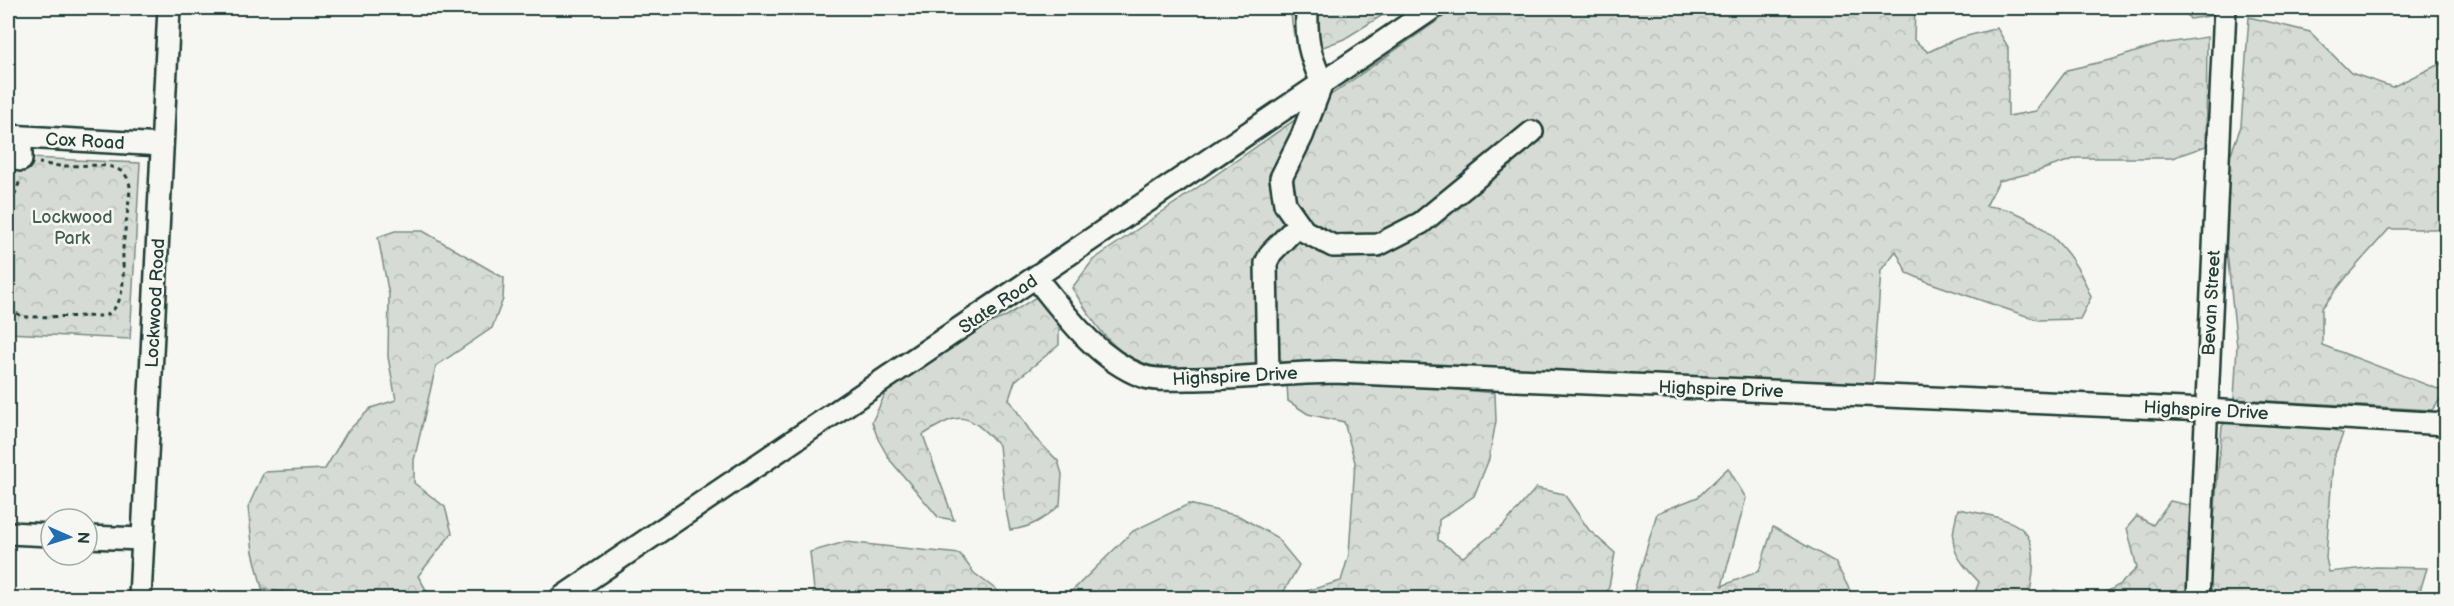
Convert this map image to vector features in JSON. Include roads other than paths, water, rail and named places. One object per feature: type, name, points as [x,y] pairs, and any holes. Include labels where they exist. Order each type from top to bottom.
[{"type":"street","name":"Lockwood Road","points":[[140,598],[169,8]]},
{"type":"street","points":[[1307,8],[1306,38],[1322,83],[1302,136],[1281,178],[1285,204],[1304,231],[1333,246],[1378,245],[1421,223],[1532,132]]},
{"type":"street","name":"State Road","points":[[561,598],[1434,8]]},
{"type":"street","name":"Bevan Street","points":[[2198,598],[2225,8]]},
{"type":"street","name":"Cox Road","points":[[14,136],[162,145]]},
{"type":"street","points":[[14,136],[21,160]]},
{"type":"street","points":[[1268,375],[1264,288],[1266,263],[1271,253],[1299,224]]},
{"type":"street","name":"Highspire Drive","points":[[1036,278],[1073,324],[1103,352],[1142,376],[1152,379],[1226,379],[1334,372],[2206,410],[2446,424]]},
{"type":"street","points":[[8,533],[39,534]]},
{"type":"street","points":[[99,537],[143,539]]},
{"type":"park label","name":"Lockwood Park","points":[[72,227]]}]
